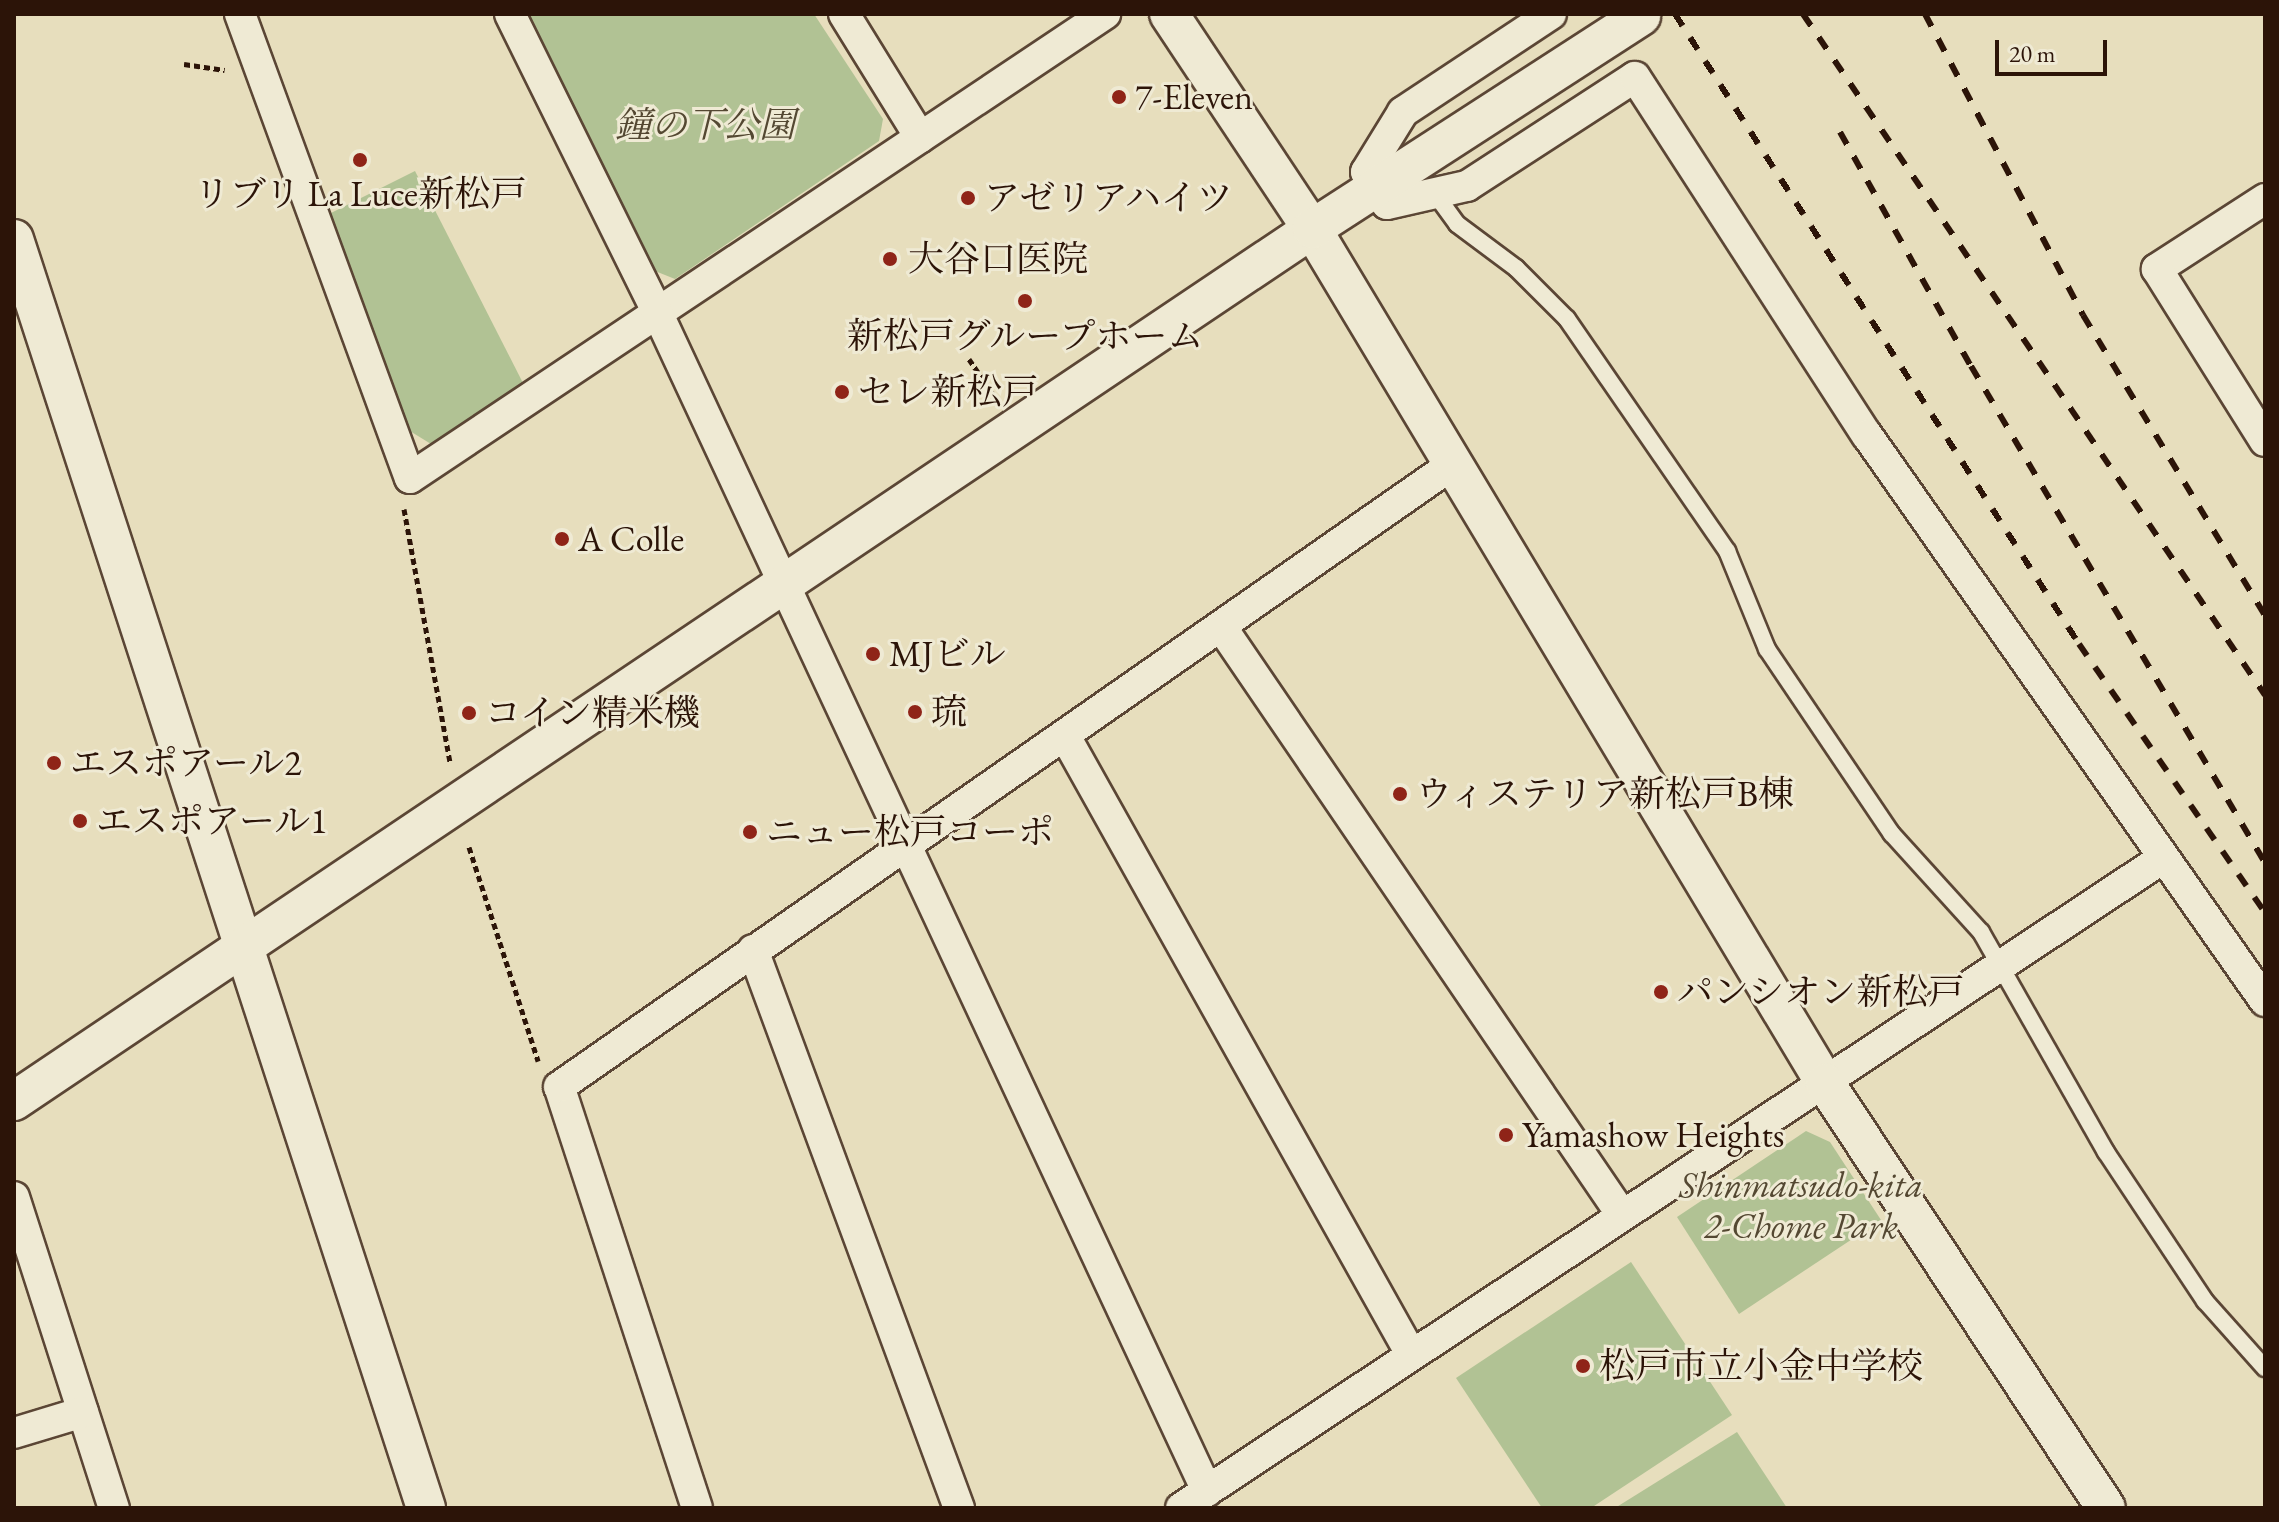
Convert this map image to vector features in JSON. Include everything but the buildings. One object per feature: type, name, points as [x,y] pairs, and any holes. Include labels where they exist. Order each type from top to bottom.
[{"type":"street","points":[[240,14],[410,478],[1105,14]]},
{"type":"street","points":[[510,14],[658,314],[1207,1491]]},
{"type":"street","points":[[844,14],[920,137]]},
{"type":"street","points":[[1169,14],[1312,229],[1825,1083],[2106,1508]]},
{"type":"street","points":[[1551,14],[1403,112],[1366,172],[1387,204],[1467,186],[1635,77],[1867,435],[2265,1001]]},
{"type":"street","points":[[14,1101],[244,950],[1312,229],[1641,16]]},
{"type":"street","points":[[2265,199],[2157,269],[2265,441]]},
{"type":"street","points":[[14,239],[426,1508]]},
{"type":"street","points":[[697,1508],[559,1087],[904,842],[1222,628],[1453,464]]},
{"type":"street","points":[[1222,628],[1622,1215]]},
{"type":"street","points":[[1065,736],[1411,1354]]},
{"type":"street","points":[[1181,1508],[2163,858]]},
{"type":"street","points":[[753,950],[959,1508]]},
{"type":"street","points":[[14,1197],[114,1508]]},
{"type":"street","points":[[14,1433],[83,1412]]},
{"type":"lane","points":[[1436,195],[1457,224],[1516,268],[1567,319],[1727,551],[1767,649],[1892,834],[1981,932],[2106,1152],[2205,1301],[2265,1368]]},
{"type":"path","points":[[184,64],[221,72]]},
{"type":"path","points":[[969,359],[1000,404]]},
{"type":"path","points":[[410,478],[403,510],[452,772]]},
{"type":"path","points":[[469,847],[539,1062],[559,1087]]},
{"type":"green space","name":"鐘の下公園","points":[[524,14],[814,14],[883,119],[879,141],[675,279],[655,271]]},
{"type":"green space","points":[[415,171],[525,387],[446,441],[431,444],[405,428],[329,214]]},
{"type":"green space","name":"Shinmatsudo-kita 2-Chome Park","points":[[1806,1131],[1830,1142],[1881,1220],[1739,1314],[1677,1217]]},
{"type":"green space","points":[[1631,1262],[1732,1415],[1591,1508],[1542,1508],[1456,1378]]},
{"type":"green space","points":[[1737,1432],[1787,1508],[1615,1508]]},
{"type":"railway","points":[[1675,14],[2079,644],[2265,913]]},
{"type":"railway","points":[[1803,14],[2265,695]]},
{"type":"railway","points":[[1925,14],[2083,315],[2265,615]]},
{"type":"railway","points":[[1840,132],[1971,366],[2265,863]]},
{"type":"place","name":"7-Eleven","points":[[1119,97]]},
{"type":"place","name":"リブリ La Luce新松戸","points":[[360,160]]},
{"type":"place","name":"アゼリアハイツ","points":[[968,198]]},
{"type":"place","name":"大谷口医院","points":[[890,259]]},
{"type":"place","name":"新松戸グループホーム","points":[[1025,301]]},
{"type":"place","name":"セレ新松戸","points":[[842,392]]},
{"type":"place","name":"A Colle","points":[[562,539]]},
{"type":"place","name":"MJビル","points":[[873,654]]},
{"type":"place","name":"琉","points":[[915,712]]},
{"type":"place","name":"コイン精米機","points":[[469,713]]},
{"type":"place","name":"エスポアール2","points":[[54,763]]},
{"type":"place","name":"ウィステリア新松戸B棟","points":[[1400,794]]},
{"type":"place","name":"エスポアール1","points":[[80,821]]},
{"type":"place","name":"ニュー松戸コーポ","points":[[750,832]]},
{"type":"place","name":"パンシオン新松戸","points":[[1661,992]]},
{"type":"place","name":"Yamashow Heights","points":[[1506,1135]]},
{"type":"place","name":"松戸市立小金中学校","points":[[1583,1366]]}]
